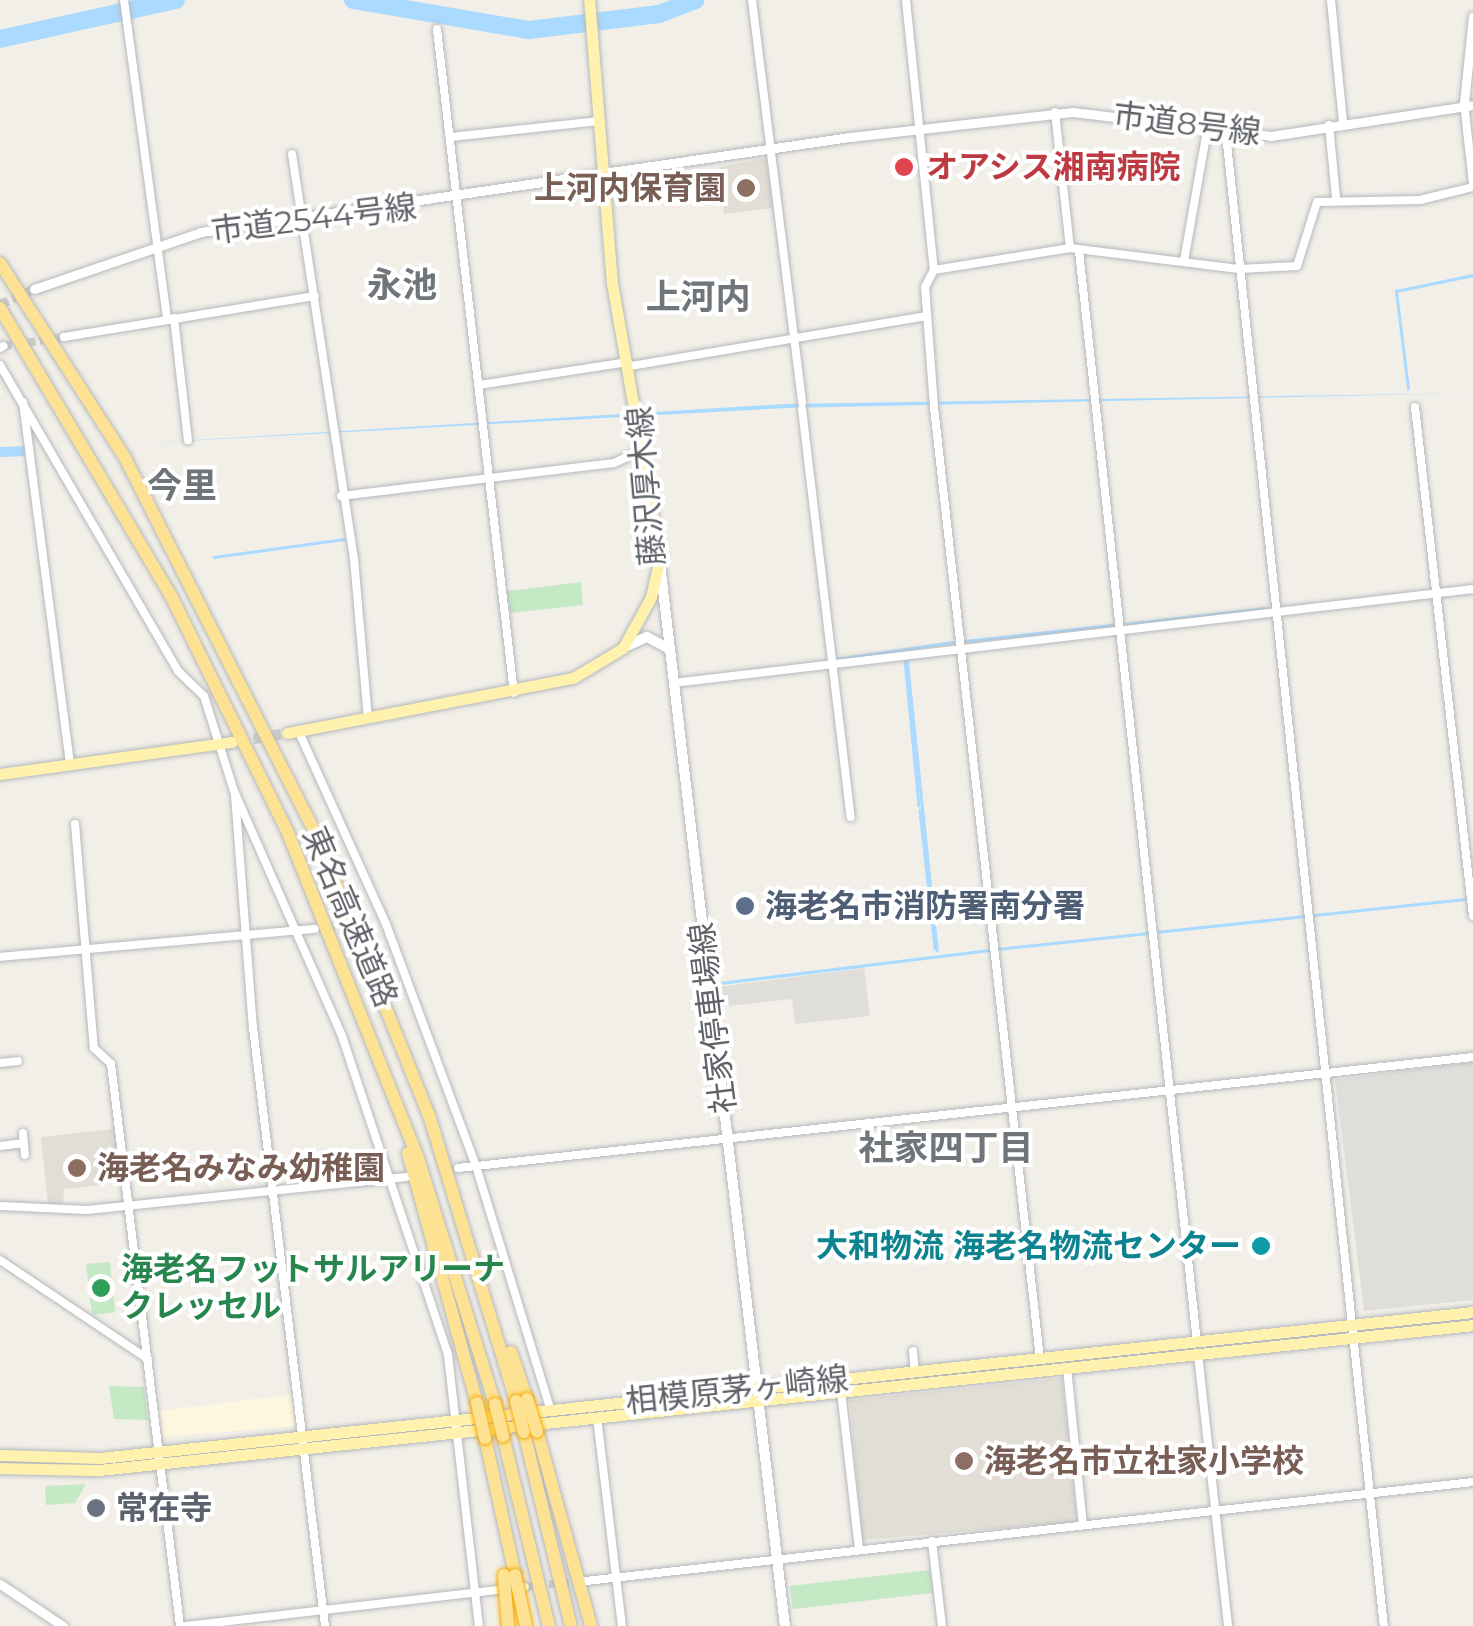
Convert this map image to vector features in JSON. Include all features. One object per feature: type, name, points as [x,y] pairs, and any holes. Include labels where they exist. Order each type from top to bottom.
[{"type":"highway","name":"東名高速道路","points":[[0,263],[124,458],[237,673],[382,992],[474,1251],[521,1400],[571,1626]]},
{"type":"highway","name":"東名高速道路","points":[[0,308],[215,676],[232,740],[386,1068],[494,1404],[549,1626]]},
{"type":"highway","points":[[386,1068],[477,1403],[510,1575],[526,1626]]},
{"type":"highway","points":[[530,1431],[591,1626]]},
{"type":"highway","points":[[508,1626],[510,1575]]},
{"type":"main road","name":"藤沢厚木線","points":[[293,731],[514,692],[584,674],[622,648],[639,623],[660,558],[603,177],[590,5]]},
{"type":"main road","name":"社家停車場線","points":[[660,558],[784,1626]]},
{"type":"main road","points":[[639,623],[654,616],[666,625]]},
{"type":"main road","points":[[622,648],[647,637],[669,648]]},
{"type":"main road","points":[[0,774],[232,740]]},
{"type":"main road","name":"相模原茅ヶ崎線","points":[[455,1426],[551,1411],[758,1394],[841,1392],[1067,1368],[1473,1312]]},
{"type":"main road","name":"相模原茅ヶ崎線","points":[[1354,1331],[1473,1324]]},
{"type":"main road","name":"相模原茅ヶ崎線","points":[[0,1468],[160,1457],[455,1426],[597,1417],[915,1372],[1198,1349]]},
{"type":"main road","name":"相模原茅ヶ崎線","points":[[0,1456],[160,1457]]},
{"type":"street","points":[[124,0],[188,440]]},
{"type":"street","points":[[752,0],[852,816]]},
{"type":"street","points":[[906,0],[934,270],[926,316],[934,404],[1040,1360]]},
{"type":"street","points":[[1331,0],[1343,122]]},
{"type":"street","points":[[934,270],[1075,250],[1239,269],[1305,262],[1309,210],[1336,198],[1386,203],[1473,185],[1469,104],[1473,16]]},
{"type":"street","points":[[437,29],[514,692]]},
{"type":"street","name":"市道8号線","points":[[603,177],[1055,112],[1226,134],[1329,125],[1469,104]]},
{"type":"street","points":[[1055,112],[1095,403],[1228,1626]]},
{"type":"street","points":[[450,137],[600,120]]},
{"type":"street","points":[[1329,125],[1336,198]]},
{"type":"street","points":[[1184,261],[1207,131]]},
{"type":"street","points":[[1226,134],[1384,1626]]},
{"type":"street","points":[[292,154],[315,296],[368,718]]},
{"type":"street","name":"市道2544号線","points":[[34,289],[157,241],[458,201],[603,177]]},
{"type":"street","points":[[64,337],[315,296]]},
{"type":"street","points":[[478,384],[631,364],[792,332],[926,316]]},
{"type":"street","points":[[0,365],[178,671],[204,696],[232,740],[246,936],[326,1626]]},
{"type":"street","points":[[22,398],[70,764]]},
{"type":"street","points":[[1414,408],[1473,916]]},
{"type":"street","points":[[341,496],[488,475],[614,463],[646,450]]},
{"type":"street","points":[[673,683],[959,646],[1473,589]]},
{"type":"street","points":[[293,731],[386,924],[476,1166],[551,1411]]},
{"type":"street","points":[[234,791],[299,931],[394,1178],[444,1338],[479,1626]]},
{"type":"street","points":[[75,824],[94,1052],[111,1064],[183,1626],[525,1587]]},
{"type":"street","points":[[372,926],[386,924]]},
{"type":"street","points":[[0,956],[315,929]]},
{"type":"street","points":[[458,1168],[1473,1056]]},
{"type":"street","points":[[0,1063],[18,1061]]},
{"type":"street","points":[[0,1146],[23,1138],[25,1155]]},
{"type":"street","points":[[0,1206],[128,1206],[406,1176]]},
{"type":"street","points":[[0,1260],[148,1359]]},
{"type":"street","points":[[912,1352],[915,1372]]},
{"type":"street","points":[[1067,1368],[1083,1525]]},
{"type":"street","points":[[841,1392],[859,1549]]},
{"type":"street","points":[[597,1417],[622,1626]]},
{"type":"street","points":[[586,1581],[1473,1482]]},
{"type":"street","points":[[932,1541],[942,1626]]},
{"type":"street","points":[[0,1584],[63,1626]]},
{"type":"shaded area","name":"上河内保育園","points":[[766,158],[773,208],[724,214],[719,167]]},
{"type":"shaded area","points":[[864,968],[870,1016],[795,1024],[792,999],[720,1007],[718,987]]},
{"type":"shaded area","points":[[1473,1062],[1473,1300],[1364,1311],[1335,1080]]},
{"type":"shaded area","name":"海老名みなみ幼稚園","points":[[114,1129],[119,1167],[101,1169],[102,1185],[64,1189],[63,1205],[48,1204],[41,1137]]},
{"type":"shaded area","name":"海老名市立社家小学校","points":[[1062,1378],[1077,1522],[862,1540],[850,1400]]},
{"type":"shaded area","points":[[293,1394],[297,1426],[161,1437],[158,1411]]},
{"type":"green space","points":[[581,582],[583,605],[510,613],[507,591]]},
{"type":"green space","name":"海老名フットサルアリーナ クレッセル","points":[[110,1262],[115,1312],[92,1315],[86,1264]]},
{"type":"green space","points":[[109,1386],[144,1387],[148,1420],[114,1419]]},
{"type":"green space","points":[[86,1484],[75,1503],[46,1505],[45,1486]]},
{"type":"green space","points":[[930,1570],[933,1593],[793,1609],[790,1586]]},
{"type":"water","points":[[1473,393],[786,408],[129,444],[785,404]]},
{"type":"waterway","points":[[0,39],[176,0]]},
{"type":"waterway","points":[[353,0],[529,30],[659,14],[695,0]]},
{"type":"waterway","points":[[1408,389],[1396,291],[1473,275]]},
{"type":"waterway","points":[[0,452],[23,451]]},
{"type":"waterway","points":[[214,557],[344,539]]},
{"type":"waterway","points":[[1124,624],[1266,608]]},
{"type":"waterway","points":[[965,641],[1113,625]]},
{"type":"waterway","points":[[836,659],[953,642]]},
{"type":"waterway","points":[[907,658],[937,950]]},
{"type":"waterway","points":[[905,660],[919,805]]},
{"type":"waterway","points":[[920,810],[935,948]]},
{"type":"waterway","points":[[1156,932],[1467,899]]},
{"type":"waterway","points":[[997,949],[1148,933]]},
{"type":"waterway","points":[[720,983],[989,950]]},
{"type":"tunnel","points":[[0,304],[34,289]]},
{"type":"tunnel","points":[[4,346],[64,337]]},
{"type":"tunnel","points":[[237,741],[287,733]]},
{"type":"tunnel","points":[[327,928],[373,925]]},
{"type":"tunnel","points":[[525,1587],[580,1581]]},
{"type":"place","name":"オアシス湘南病院","points":[[904,167]]},
{"type":"place","name":"上河内保育園","points":[[746,188]]},
{"type":"place","name":"海老名市消防署南分署","points":[[745,906]]},
{"type":"place","name":"海老名みなみ幼稚園","points":[[77,1168]]},
{"type":"place","name":"大和物流 海老名物流センター","points":[[1261,1246]]},
{"type":"place","name":"海老名フットサルアリーナ クレッセル","points":[[101,1288]]},
{"type":"place","name":"海老名市立社家小学校","points":[[964,1461]]},
{"type":"place","name":"常在寺","points":[[96,1508]]},
{"type":"district","name":"永池","points":[[402,285]]},
{"type":"district","name":"上河内","points":[[698,297]]},
{"type":"district","name":"今里","points":[[182,486]]},
{"type":"district","name":"社家四丁目","points":[[946,1148]]}]
